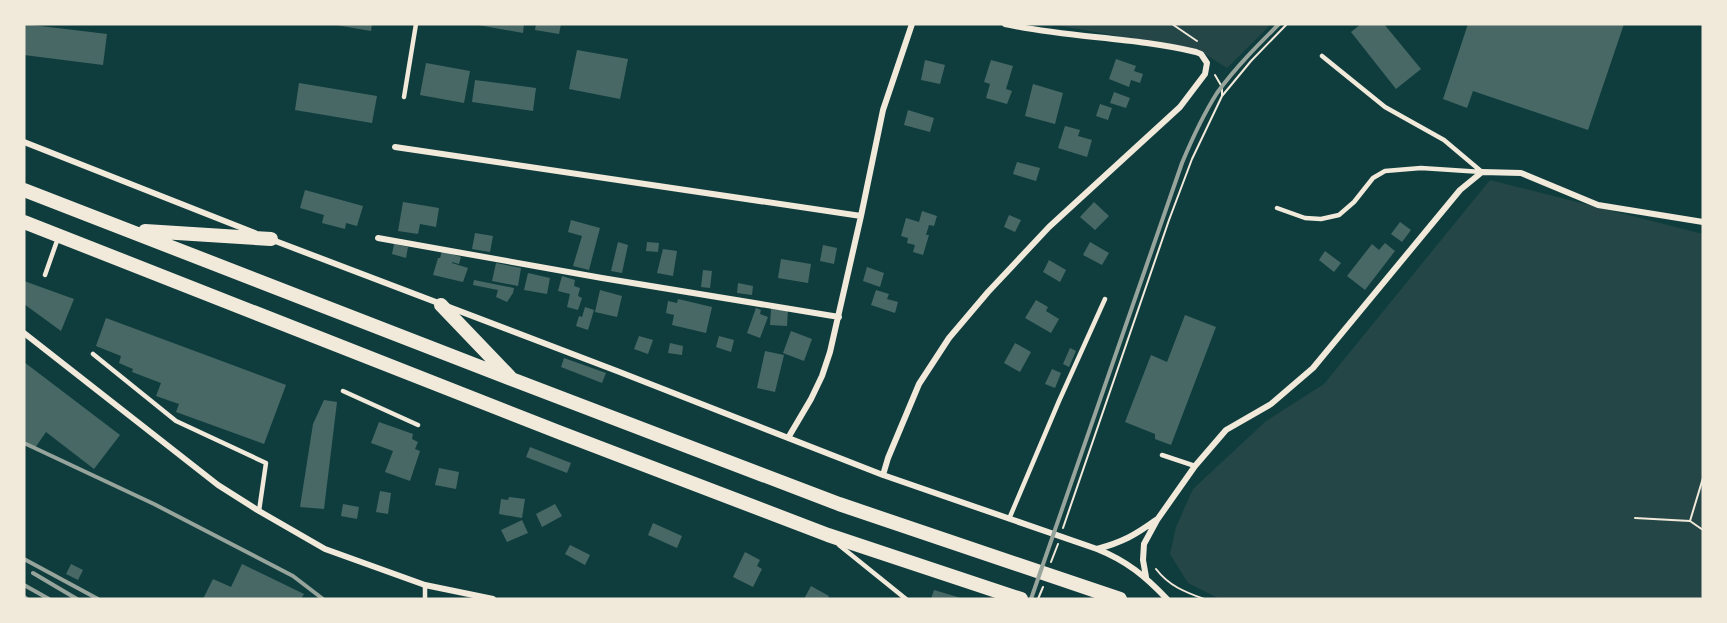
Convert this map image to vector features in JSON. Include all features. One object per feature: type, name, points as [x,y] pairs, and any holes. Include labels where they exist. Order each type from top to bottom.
[{"type":"highway","points":[[24,190],[839,504],[1120,599]]},
{"type":"highway","points":[[24,222],[550,429],[828,535],[1021,599]]},
{"type":"highway","points":[[131,230],[271,239]]},
{"type":"highway","points":[[441,305],[514,380]]},
{"type":"street","points":[[788,438],[811,399],[830,352],[883,110],[912,24]]},
{"type":"street","points":[[883,475],[919,384],[949,338],[988,292],[1049,227],[1180,107],[1205,74],[1208,63],[1201,54],[1178,48],[1035,30],[1005,24]]},
{"type":"street","points":[[24,142],[883,475],[1115,556],[1146,577],[1167,599]]},
{"type":"street","points":[[394,147],[861,216]]},
{"type":"street","points":[[1146,577],[1143,560],[1144,544],[1157,520],[1195,466],[1226,430],[1271,404],[1313,368],[1460,189],[1482,172],[1521,173],[1598,205],[1703,222]]},
{"type":"street","points":[[378,238],[602,278],[839,316]]},
{"type":"street","points":[[24,333],[218,485],[259,511],[332,552],[425,585],[493,599]]},
{"type":"street","points":[[1097,549],[1132,537],[1157,520]]},
{"type":"lane","points":[[404,97],[416,24]]},
{"type":"lane","points":[[1322,56],[1385,107],[1444,140],[1482,172]]},
{"type":"lane","points":[[1277,208],[1305,218],[1321,219],[1340,215],[1373,178],[1384,171],[1421,168],[1482,172]]},
{"type":"lane","points":[[45,275],[59,236]]},
{"type":"lane","points":[[1009,519],[1105,299]]},
{"type":"lane","points":[[93,354],[176,421],[266,463],[259,511]]},
{"type":"lane","points":[[343,391],[418,425]]},
{"type":"lane","points":[[1162,454],[1195,466]]},
{"type":"lane","points":[[828,535],[906,599]]},
{"type":"lane","points":[[425,585],[425,599]]},
{"type":"path","points":[[1064,527],[1192,159],[1222,96],[1251,61],[1287,24]]},
{"type":"path","points":[[1208,63],[1222,87],[1222,96]]},
{"type":"path","points":[[1690,520],[1703,478]]},
{"type":"path","points":[[1635,518],[1690,520],[1703,531]]},
{"type":"path","points":[[1049,568],[1060,538]]},
{"type":"path","points":[[1153,562],[1157,571],[1178,589],[1204,599]]},
{"type":"path","points":[[1038,599],[1045,579]]},
{"type":"shaded area","points":[[1051,24],[1271,24],[1227,68],[1200,51]]},
{"type":"shaded area","points":[[1490,180],[1703,234],[1703,599],[1220,599],[1188,583],[1170,554],[1176,527],[1193,489],[1266,421],[1324,384]]},
{"type":"building","points":[[24,24],[107,34],[103,65],[24,55]]},
{"type":"building","points":[[336,24],[372,24],[371,31]]},
{"type":"building","points":[[478,24],[524,24],[523,33]]},
{"type":"building","points":[[536,24],[561,24],[559,34],[535,30]]},
{"type":"building","points":[[1361,24],[1384,24],[1421,69],[1396,89],[1351,32]]},
{"type":"building","points":[[1468,24],[1624,24],[1588,130],[1473,91],[1467,108],[1443,99]]},
{"type":"building","points":[[577,50],[628,59],[620,99],[569,89]]},
{"type":"building","points":[[1116,59],[1136,66],[1134,71],[1143,74],[1140,83],[1131,80],[1129,87],[1109,79]]},
{"type":"building","points":[[925,60],[945,65],[940,84],[921,80]]},
{"type":"building","points":[[991,60],[1013,66],[1006,89],[1012,91],[1007,104],[986,98],[990,84],[984,82]]},
{"type":"building","points":[[426,63],[470,71],[464,103],[420,95]]},
{"type":"building","points":[[475,80],[536,88],[533,111],[472,102]]},
{"type":"building","points":[[299,83],[377,96],[372,123],[295,110]]},
{"type":"building","points":[[1033,84],[1063,93],[1055,124],[1025,116]]},
{"type":"building","points":[[1114,92],[1130,98],[1126,108],[1110,103]]},
{"type":"building","points":[[1100,104],[1112,108],[1108,120],[1096,116]]},
{"type":"building","points":[[908,110],[934,118],[930,132],[904,125]]},
{"type":"building","points":[[1065,126],[1080,130],[1078,136],[1092,140],[1087,157],[1058,148]]},
{"type":"building","points":[[1017,162],[1040,168],[1036,181],[1013,174]]},
{"type":"building","points":[[305,190],[363,206],[357,226],[346,223],[345,229],[322,223],[324,215],[300,208]]},
{"type":"building","points":[[403,202],[439,208],[436,227],[420,224],[418,234],[398,231]]},
{"type":"building","points":[[1094,202],[1109,216],[1095,230],[1080,217]]},
{"type":"building","points":[[922,211],[937,216],[934,226],[929,225],[926,235],[929,235],[923,255],[913,252],[915,245],[907,243],[908,238],[901,236],[906,218],[919,222]]},
{"type":"building","points":[[1009,215],[1021,220],[1015,232],[1004,227]]},
{"type":"building","points":[[571,220],[600,228],[589,270],[573,266],[582,236],[568,232]]},
{"type":"building","points":[[1400,222],[1411,230],[1402,242],[1391,234]]},
{"type":"building","points":[[475,233],[493,236],[490,252],[472,249]]},
{"type":"building","points":[[618,242],[628,245],[622,273],[611,271]]},
{"type":"building","points":[[647,242],[659,243],[658,252],[646,251]]},
{"type":"building","points":[[1090,242],[1109,253],[1102,265],[1083,255]]},
{"type":"building","points":[[1385,243],[1395,251],[1365,290],[1347,276],[1372,244],[1379,250]]},
{"type":"building","points":[[394,244],[408,247],[406,258],[392,254]]},
{"type":"building","points":[[823,245],[837,248],[834,264],[820,261]]},
{"type":"building","points":[[663,249],[677,251],[673,276],[657,273]]},
{"type":"building","points":[[442,251],[461,257],[459,264],[452,263],[468,268],[463,282],[433,275]]},
{"type":"building","points":[[1325,251],[1341,263],[1334,272],[1319,260]]},
{"type":"building","points":[[781,259],[811,264],[808,283],[778,278]]},
{"type":"building","points":[[1049,260],[1066,270],[1060,282],[1043,272]]},
{"type":"building","points":[[496,263],[521,268],[518,286],[492,281]]},
{"type":"building","points":[[867,267],[884,273],[880,287],[863,281]]},
{"type":"building","points":[[703,270],[712,271],[710,288],[701,287]]},
{"type":"building","points":[[528,273],[550,278],[547,294],[524,290]]},
{"type":"building","points":[[562,276],[575,280],[574,286],[580,288],[578,296],[582,298],[578,310],[567,307],[570,294],[558,291]]},
{"type":"building","points":[[474,280],[514,288],[513,293],[507,302],[496,297],[498,290],[473,285]]},
{"type":"building","points":[[24,281],[74,299],[61,331],[24,304]]},
{"type":"building","points":[[738,283],[753,286],[752,295],[737,293]]},
{"type":"building","points":[[600,290],[622,296],[617,317],[595,312]]},
{"type":"building","points":[[876,290],[889,294],[887,299],[898,302],[895,313],[871,305]]},
{"type":"building","points":[[678,299],[712,307],[706,333],[672,325],[674,315],[666,313],[668,301],[677,303]]},
{"type":"building","points":[[1036,300],[1048,307],[1046,311],[1059,319],[1051,333],[1025,318]]},
{"type":"building","points":[[585,307],[594,310],[588,330],[576,326]]},
{"type":"building","points":[[756,308],[761,310],[760,314],[768,317],[760,338],[747,333]]},
{"type":"building","points":[[771,309],[788,310],[787,326],[770,325]]},
{"type":"building","points":[[1185,315],[1216,327],[1171,445],[1155,439],[1155,434],[1125,422],[1151,355],[1167,362]]},
{"type":"building","points":[[106,318],[286,385],[264,444],[176,412],[179,404],[156,396],[161,383],[132,372],[133,369],[119,363],[121,356],[96,346]]},
{"type":"building","points":[[791,331],[812,339],[804,361],[783,353]]},
{"type":"building","points":[[639,336],[653,340],[648,354],[634,349]]},
{"type":"building","points":[[719,336],[734,340],[731,352],[716,347]]},
{"type":"building","points":[[670,343],[683,346],[682,355],[668,353]]},
{"type":"building","points":[[1015,343],[1031,352],[1020,372],[1004,363]]},
{"type":"building","points":[[1070,348],[1076,351],[1069,367],[1063,364]]},
{"type":"building","points":[[765,351],[784,355],[775,392],[757,388]]},
{"type":"building","points":[[564,358],[606,373],[602,383],[561,367]]},
{"type":"building","points":[[24,362],[120,435],[94,469],[46,432],[35,448],[24,440]]},
{"type":"building","points":[[1052,369],[1061,373],[1055,388],[1045,384]]},
{"type":"building","points":[[324,400],[337,402],[324,509],[300,507],[313,424]]},
{"type":"building","points":[[379,422],[413,434],[412,439],[418,442],[415,449],[420,451],[410,481],[385,472],[393,451],[371,443]]},
{"type":"building","points":[[530,447],[571,463],[567,473],[526,457]]},
{"type":"building","points":[[439,468],[459,472],[456,489],[435,485]]},
{"type":"building","points":[[380,491],[391,493],[388,514],[376,512]]},
{"type":"building","points":[[509,497],[525,499],[522,518],[499,514],[501,499],[508,500]]},
{"type":"building","points":[[343,504],[359,507],[357,519],[341,516]]},
{"type":"building","points":[[555,504],[562,516],[542,527],[536,514]]},
{"type":"building","points":[[522,520],[528,533],[507,542],[501,530]]},
{"type":"building","points":[[653,523],[682,536],[677,548],[648,535]]},
{"type":"building","points":[[570,545],[590,555],[585,565],[565,554]]},
{"type":"building","points":[[745,552],[760,560],[757,566],[762,569],[753,587],[733,577]]},
{"type":"building","points":[[71,564],[83,570],[78,580],[66,574]]},
{"type":"building","points":[[242,564],[304,594],[301,599],[203,599],[213,579],[231,587]]},
{"type":"building","points":[[811,586],[829,596],[828,599],[804,599]]},
{"type":"building","points":[[934,590],[961,598],[961,599],[931,599]]},
{"type":"railway","points":[[1031,599],[1182,163],[1202,118],[1217,93],[1254,49],[1279,24]]},
{"type":"railway","points":[[24,443],[154,504],[293,576],[323,599]]},
{"type":"railway","points":[[24,559],[98,599]]},
{"type":"railway","points":[[33,573],[77,599]]},
{"type":"railway","points":[[24,585],[49,599]]}]
